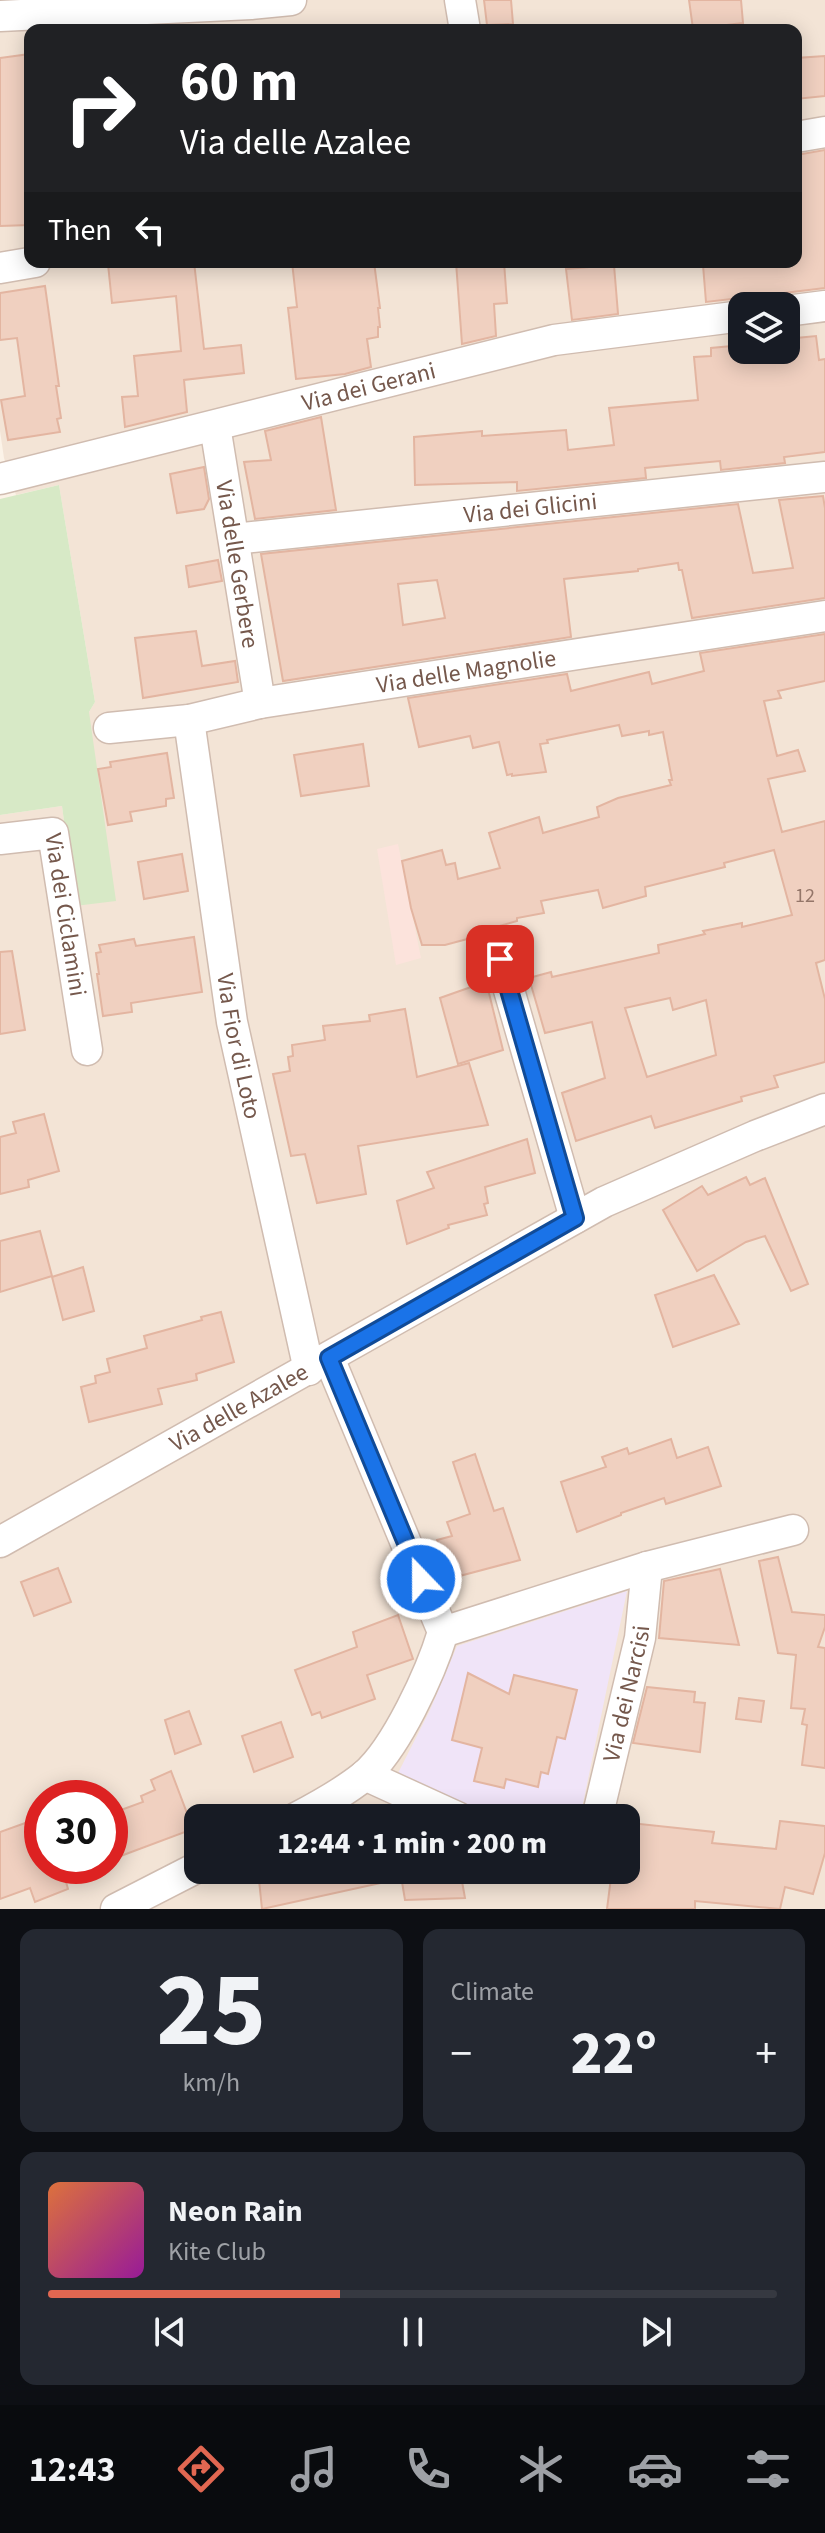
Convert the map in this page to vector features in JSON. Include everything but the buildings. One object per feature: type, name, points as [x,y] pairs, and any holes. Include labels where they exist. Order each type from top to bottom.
[{"type":"street","points":[[0,16],[291,0]]},
{"type":"street","points":[[460,0],[464,24]]},
{"type":"street","points":[[802,136],[825,132]]},
{"type":"street","points":[[0,268],[24,264]]},
{"type":"street","points":[[800,309],[825,306]]},
{"type":"street","name":"Via dei Gerani","points":[[0,479],[554,340],[728,318]]},
{"type":"street","name":"Via delle Gerbere","points":[[215,426],[260,703]]},
{"type":"street","name":"Via dei Glicini","points":[[234,539],[825,477]]},
{"type":"street","name":"Via delle Magnolie","points":[[109,728],[189,720],[260,703],[825,616]]},
{"type":"street","name":"Via Fior di Loto","points":[[189,720],[232,1022],[319,1364],[443,1632]]},
{"type":"street","name":"Via dei Ciclamini","points":[[0,839],[53,833],[87,1050]]},
{"type":"street","points":[[500,959],[575,1218]]},
{"type":"street","name":"Via delle Azalee","points":[[0,1542],[604,1202],[825,1109]]},
{"type":"street","points":[[318,1804],[365,1775],[394,1738],[436,1658],[443,1632],[647,1567],[793,1530]]},
{"type":"street","name":"Via dei Narcisi","points":[[600,1804],[640,1638],[647,1567]]},
{"type":"street","points":[[365,1775],[428,1804]]},
{"type":"street","points":[[116,1909],[184,1874]]},
{"type":"shaded area","points":[[0,0],[825,0],[825,1909],[0,1909],[0,815],[62,806],[75,905],[89,712],[95,702],[59,485],[16,495],[4,458],[0,431]]},
{"type":"shaded area","points":[[398,844],[421,958],[396,965],[377,849]]},
{"type":"shaded area","points":[[627,1591],[583,1804],[462,1804],[395,1779],[430,1710],[457,1646]]},
{"type":"green space","points":[[59,485],[95,702],[89,712],[116,901],[75,906],[62,806],[0,815],[0,499]]},
{"type":"route","points":[[421,1579],[329,1358],[575,1218],[500,959]]}]
